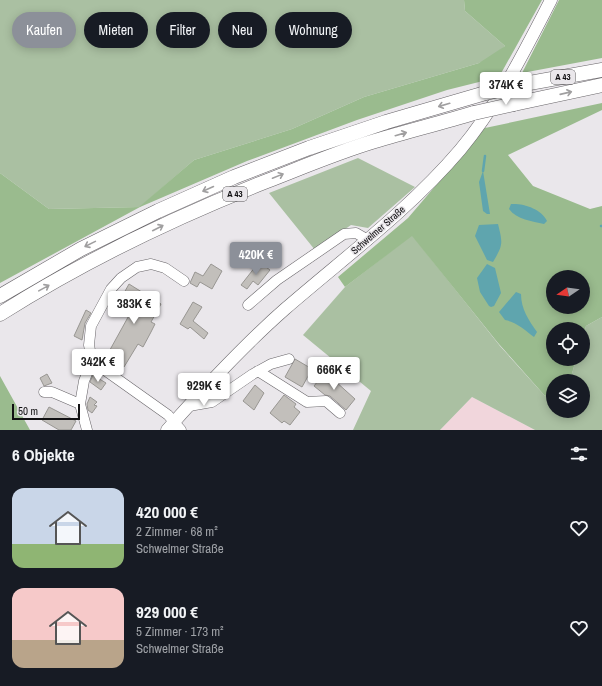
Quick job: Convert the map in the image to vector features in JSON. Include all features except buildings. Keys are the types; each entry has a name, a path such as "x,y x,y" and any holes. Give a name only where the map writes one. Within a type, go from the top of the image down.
{"highway":[{"name":"A 43","path":"0,296 81,249 158,211 234,177 309,148 386,122 482,94 524,84 602,70"},
{"name":"A 43","path":"0,314 87,264 168,223 230,195 314,162 374,141 474,113 602,85"}],"main road":[{"name":"Schwelmer Straße","path":"174,428 189,406 251,340 284,309 368,240 436,176 479,126 513,73 551,0"}],"lane":[{"path":"248,305 277,280 344,234 356,233 368,240"},
{"path":"87,430 80,404 84,381 92,361 89,345 91,326 111,289 121,278 137,268 151,264 165,268 184,281"},
{"path":"189,406 212,402 258,371 272,364 289,359"},
{"path":"92,361 168,415 174,428"},
{"path":"258,371 307,402 326,401 340,413"},
{"path":"44,392 52,392 80,404"}],"shaded area":[{"path":"472,397 535,430 440,430"}],"green space":[{"path":"0,0 464,0 465,11 505,46 488,60 364,97 292,129 194,160 140,207 49,209 0,173"},
{"path":"464,0 542,0 499,77 447,90 357,120 247,161 140,207 0,283 0,173 49,209 139,207 194,160 292,129 364,97 479,63 505,46 465,11"},
{"path":"559,0 602,0 602,58 522,73"},
{"path":"602,103 602,110 508,155 533,186 590,209 602,206 602,317 590,324 590,322 546,322 546,366 574,366 572,374 546,374 545,396 498,343 412,236 345,287 338,277 408,218 485,128"},
{"path":"358,158 415,187 368,228 351,225 315,250 269,193"},
{"path":"412,235 500,346 546,396 546,418 590,418 590,374 572,374 574,366 590,366 590,324 602,317 602,430 535,430 472,397 440,430 353,430 371,391 303,335 345,287"},
{"path":"0,376 30,430 0,430"}],"water":[{"path":"483,171 490,214 483,211 479,182"},
{"path":"511,204 526,206 537,210 545,217 547,221 544,224 520,218 509,209"},
{"path":"498,224 501,244 499,252 493,262 487,260 475,236 479,225"},
{"path":"487,264 495,268 501,293 494,306 491,307 480,292 477,278"},
{"path":"516,292 521,294 524,310 537,332 534,337 517,324 505,320 499,312"}],"waterway":[{"path":"483,171 485,156"}]}
